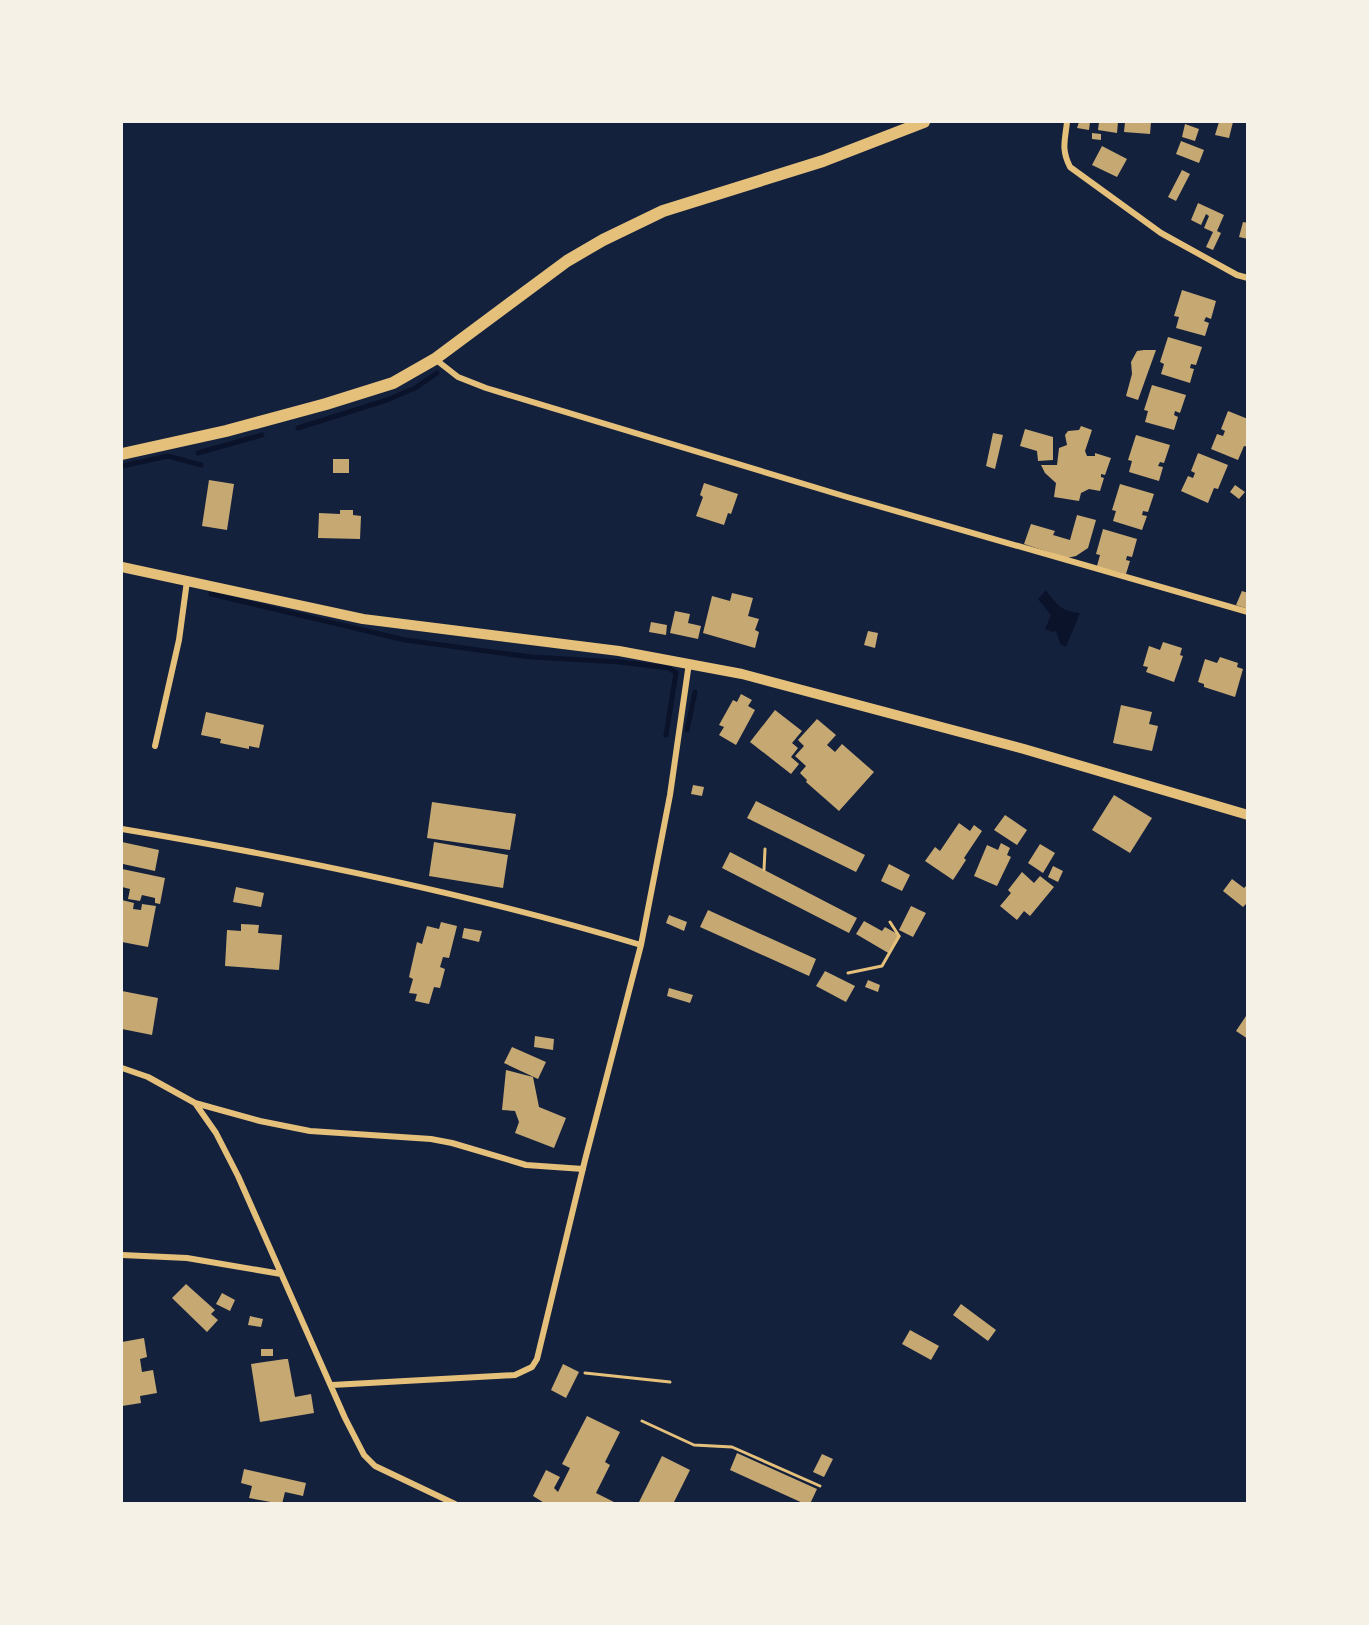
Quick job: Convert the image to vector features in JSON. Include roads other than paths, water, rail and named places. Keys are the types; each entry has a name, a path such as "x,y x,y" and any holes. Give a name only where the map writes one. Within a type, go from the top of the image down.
{"main road":[{"path":"122,454 226,431 393,383 435,359 567,261 603,240 663,211 823,161 924,122"}],"street":[{"path":"1067,122 1063,146 1064,155 1070,167 1161,233 1237,275 1248,278"},
{"path":"435,359 459,378 486,388 858,500 1248,612"},
{"path":"122,567 363,619 619,651 742,674 1024,749 1248,814"},
{"path":"156,746 179,640 187,581"},
{"path":"332,1385 515,1375 532,1367 537,1359 641,945 670,795 689,663"},
{"path":"122,829 423,889 510,909 641,945"},
{"path":"122,1068 148,1077 195,1103 260,1121 310,1131 431,1139 526,1165 583,1169"},
{"path":"195,1103 216,1133 238,1176 349,1426 369,1461 375,1466 454,1503"},
{"path":"122,1256 187,1258 281,1274"}],"water":[{"path":"1046,590 1060,606 1068,611 1080,613 1066,647 1060,644 1056,631 1045,629 1051,615 1038,599"}],"waterway":[{"path":"298,428 387,400 415,388 437,373"},
{"path":"198,453 262,435"},
{"path":"122,466 168,456 201,465"},
{"path":"211,594 405,640 531,657 620,662 669,668 676,673 666,735"},
{"path":"687,730 695,692"}]}
